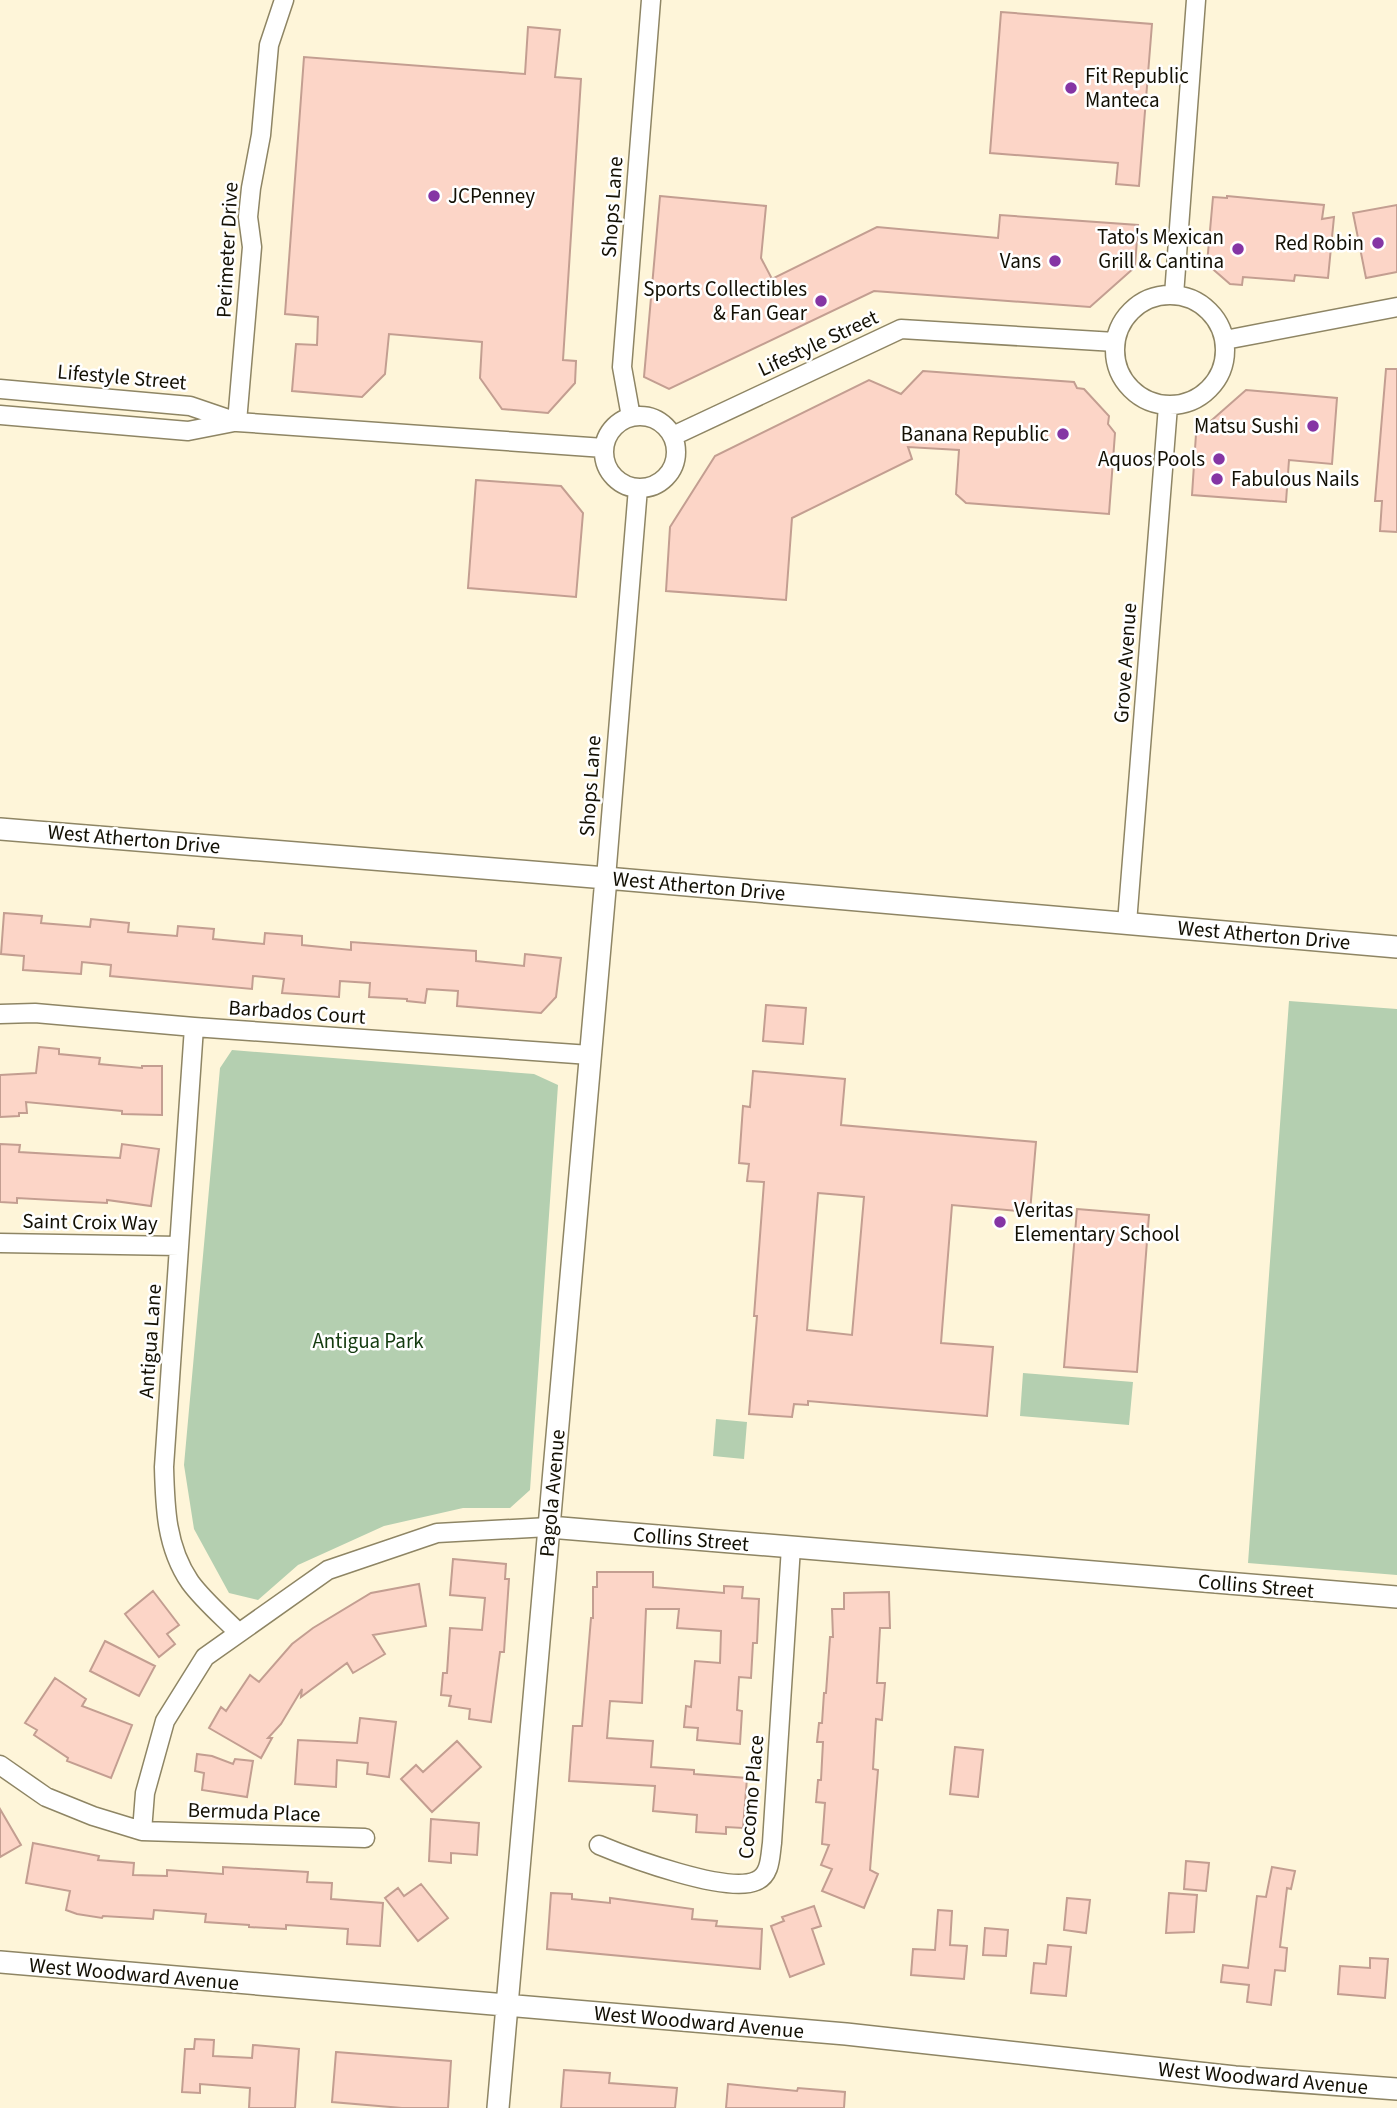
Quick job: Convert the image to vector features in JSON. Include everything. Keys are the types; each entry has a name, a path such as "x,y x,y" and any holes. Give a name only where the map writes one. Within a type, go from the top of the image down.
{"street":[{"name":"Perimeter Drive","path":"237,422 252,247 248,217 251,188 261,135 269,45 284,0"},
{"name":"Shops Lane","path":"631,417 622,367 651,0"},
{"path":"1174,295 1196,0"},
{"path":"1174,295 1203,306 1218,322 1225,340 1223,367 1214,384 1204,394 1187,403 1168,406 1139,396 1125,382 1116,361 1115,342 1124,320 1138,306 1155,297 1174,295"},
{"path":"1225,340 1397,307"},
{"name":"Lifestyle Street","path":"673,436 901,328 1115,342"},
{"name":"Lifestyle Street","path":"0,389 190,406 237,422"},
{"name":"Grove Avenue","path":"1127,923 1168,406"},
{"name":"Lifestyle Street","path":"0,415 188,431 237,422 604,448"},
{"path":"650,416 662,422 673,436 677,452 670,474 652,487 638,488 618,481 610,473 605,462 604,448 610,430 618,422 631,417 650,416"},
{"name":"Shops Lane","path":"606,878 638,488"},
{"name":"West Atherton Drive","path":"0,828 1397,947"},
{"name":"Pagola Avenue","path":"498,2108 606,878"},
{"name":"Barbados Court","path":"0,1014 35,1013 590,1055"},
{"name":"Antigua Lane","path":"194,1027 164,1466 170,1541 190,1582 239,1633"},
{"name":"Saint Croix Way","path":"0,1243 179,1246"},
{"name":"Collins Street","path":"142,1831 145,1793 165,1721 205,1657 328,1570 437,1533 549,1527 1397,1597"},
{"name":"Cocomo Place","path":"599,1845 646,1864 735,1885 758,1881 768,1870 791,1547"},
{"name":"Bermuda Place","path":"0,1765 46,1797 93,1816 142,1831 366,1838"},
{"name":"West Woodward Avenue","path":"0,1962 858,2035 1234,2077 1397,2089"}],"green space":[{"path":"1289,1001 1397,1009 1397,1575 1248,1563"},
{"name":"Antigua Park","path":"232,1050 534,1074 558,1085 530,1490 510,1508 463,1508 384,1526 298,1565 258,1600 229,1593 194,1529 184,1465 220,1068"},
{"path":"1023,1373 1133,1382 1129,1425 1020,1416"},
{"path":"716,1419 747,1422 744,1459 713,1456"}],"building":[{"name":"Fit Republic Manteca","path":"1001,12 1152,24 1139,186 1116,184 1118,163 990,153"},
{"name":"JCPenney","path":"528,27 560,30 555,77 581,79 563,360 576,361 575,383 548,413 502,409 480,378 482,342 389,334 385,374 362,397 292,391 296,344 317,345 318,317 285,314 304,57 525,74"},
{"path":"660,196 766,206 761,258 772,279 877,227 998,238 1000,215 1138,225 1135,267 1090,307 874,291 669,389 644,377"},
{"path":"1213,197 1324,205 1322,219 1334,217 1328,278 1295,275 1294,281 1243,277 1242,285 1230,284 1207,264"},
{"name":"Red Robin","path":"1397,205 1397,272 1366,278 1353,213"},
{"path":"1386,369 1397,369 1397,532 1380,531 1382,501 1375,501"},
{"path":"923,371 1074,382 1077,388 1084,389 1109,416 1108,424 1115,433 1109,514 966,503 956,494 959,450 908,447 912,459 792,518 786,600 666,591 670,527 715,456 869,380 901,394"},
{"path":"1246,390 1337,398 1332,464 1289,460 1286,502 1192,495 1196,434"},
{"path":"476,480 561,486 583,513 576,597 468,588"},
{"path":"4,913 42,916 41,923 90,927 91,919 129,923 128,932 177,936 178,926 214,929 213,939 264,944 265,933 302,936 302,945 351,950 351,942 476,951 476,961 524,966 525,954 561,958 556,997 541,1013 457,1006 458,991 427,989 425,1003 369,997 370,983 340,981 339,997 282,993 284,979 253,976 252,989 110,976 111,965 82,962 81,974 23,970 24,956 1,954"},
{"path":"766,1005 806,1008 803,1044 763,1041"},
{"path":"39,1047 59,1049 59,1054 100,1058 99,1064 142,1068 162,1066 162,1115 122,1114 122,1111 26,1102 27,1113 0,1117 0,1075 36,1073"},
{"path":"753,1071 845,1079 841,1125 1036,1142 1030,1212 952,1205 941,1343 993,1347 987,1416 808,1401 808,1405 794,1404 792,1417 749,1414 764,1182 747,1181 749,1164 739,1163 743,1106 750,1107","holes":["818,1193 864,1197 852,1335 807,1330"]},
{"path":"0,1144 20,1145 19,1152 120,1158 122,1144 159,1149 151,1206 107,1200 107,1203 17,1198 17,1203 0,1202"},
{"path":"1077,1209 1149,1215 1137,1372 1064,1367"},
{"path":"453,1559 506,1564 505,1579 509,1579 504,1652 500,1652 491,1722 469,1719 470,1709 449,1706 451,1696 441,1695 443,1673 447,1673 450,1628 482,1630 485,1598 450,1595"},
{"path":"597,1572 653,1572 653,1587 724,1593 724,1586 743,1587 742,1598 759,1599 757,1643 753,1643 751,1678 739,1677 737,1710 742,1711 740,1744 697,1740 698,1728 684,1727 686,1706 691,1707 695,1661 720,1663 721,1631 677,1628 679,1609 646,1609 642,1703 610,1701 607,1738 653,1741 651,1767 747,1778 743,1828 726,1827 726,1834 696,1832 697,1815 653,1811 655,1786 569,1781 573,1726 582,1726 593,1618 593,1587 597,1587"},
{"path":"419,1584 426,1626 373,1635 385,1654 353,1673 347,1663 301,1697 302,1689 281,1724 268,1738 272,1738 261,1758 209,1728 221,1707 226,1711 250,1675 259,1682 292,1644 313,1628 371,1593"},
{"path":"153,1591 179,1625 167,1634 175,1644 159,1657 125,1614"},
{"path":"889,1592 890,1628 880,1628 877,1683 885,1683 882,1720 876,1719 873,1769 878,1770 870,1870 878,1874 864,1908 822,1891 832,1869 821,1865 829,1845 822,1844 825,1803 816,1802 818,1780 821,1780 823,1742 817,1742 826,1693 830,1637 833,1637 832,1609 844,1609 844,1593"},
{"path":"105,1641 155,1666 139,1696 90,1671"},
{"path":"55,1678 86,1699 82,1706 132,1725 111,1778 67,1761 68,1758 34,1735 37,1730 25,1723"},
{"path":"360,1718 396,1722 389,1777 367,1774 368,1763 337,1760 336,1787 295,1784 298,1740 357,1743"},
{"path":"457,1741 481,1767 432,1812 401,1779 416,1765 423,1772"},
{"path":"955,1747 983,1750 978,1797 950,1794"},
{"path":"197,1754 233,1764 235,1759 253,1761 247,1797 202,1790 204,1773 195,1771"},
{"path":"0,1809 21,1845 0,1857"},
{"path":"431,1819 479,1823 477,1855 451,1853 451,1863 429,1861"},
{"path":"33,1843 99,1856 98,1860 134,1863 133,1875 167,1876 167,1870 223,1874 223,1867 308,1872 307,1882 332,1883 331,1899 383,1903 380,1946 347,1944 348,1929 286,1925 286,1929 249,1927 205,1922 206,1914 154,1910 153,1919 102,1918 77,1914 66,1910 70,1891 26,1883"},
{"path":"1186,1861 1209,1863 1206,1891 1184,1889"},
{"path":"1272,1867 1295,1871 1291,1889 1287,1888 1280,1947 1287,1948 1285,1971 1275,1970 1271,2005 1247,2002 1249,1985 1221,1982 1223,1965 1248,1968 1257,1896 1266,1897"},
{"path":"421,1884 448,1918 418,1941 385,1898 398,1888 404,1896"},
{"path":"551,1893 572,1894 572,1899 610,1903 610,1898 693,1909 692,1919 717,1921 716,1926 762,1929 760,1969 547,1949"},
{"path":"1169,1893 1197,1895 1194,1932 1166,1933"},
{"path":"1067,1898 1090,1900 1086,1933 1064,1930"},
{"path":"814,1906 821,1926 812,1929 824,1964 790,1977 771,1926 784,1921 782,1917"},
{"path":"938,1910 952,1911 950,1945 967,1946 964,1979 911,1975 913,1949 935,1950"},
{"path":"985,1928 1008,1930 1006,1956 983,1955"},
{"path":"1048,1945 1071,1947 1066,1996 1031,1993 1034,1963 1046,1964"},
{"path":"1370,1958 1388,1959 1385,1998 1338,1994 1340,1966 1370,1968"},
{"path":"195,2039 214,2040 213,2056 252,2058 253,2045 299,2049 295,2108 249,2108 250,2088 200,2084 200,2093 182,2092 185,2049 194,2049"},
{"path":"336,2052 451,2061 448,2108 402,2108 332,2102"},
{"path":"564,2070 610,2073 609,2083 677,2088 675,2108 561,2108"},
{"path":"728,2084 797,2091 798,2088 845,2092 844,2108 726,2108"}],"place":[{"name":"Fit Republic Manteca","path":"1071,88"},
{"name":"JCPenney","path":"434,196"},
{"name":"Red Robin","path":"1378,243"},
{"name":"Tato's Mexican Grill & Cantina","path":"1238,249"},
{"name":"Vans","path":"1055,261"},
{"name":"Sports Collectibles & Fan Gear","path":"821,301"},
{"name":"Matsu Sushi","path":"1313,426"},
{"name":"Banana Republic","path":"1063,434"},
{"name":"Aquos Pools","path":"1219,459"},
{"name":"Fabulous Nails","path":"1217,479"},
{"name":"Veritas Elementary School","path":"1000,1222"}]}
